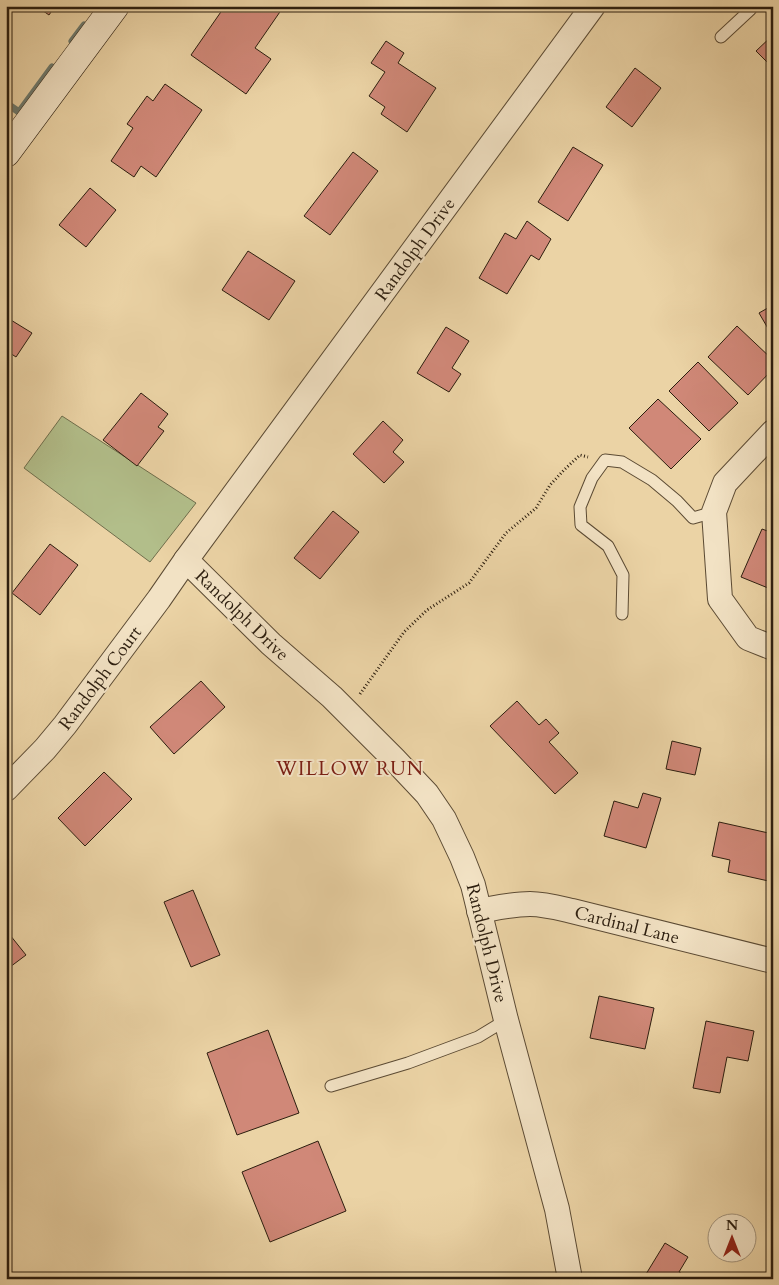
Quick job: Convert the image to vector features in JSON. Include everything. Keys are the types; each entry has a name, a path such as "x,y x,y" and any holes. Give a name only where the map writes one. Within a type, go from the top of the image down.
{"street":[{"path":"6,153 115,6"},
{"name":"Randolph Drive","path":"570,1279 557,1209 506,1020 473,885 444,820 427,794 394,759 332,697 271,644 186,560 593,6"},
{"path":"773,432 725,483 714,512 720,599 748,638 773,648"},
{"name":"Randolph Court","path":"6,789 65,726 186,560"},
{"name":"Cardinal Lane","path":"479,911 511,905 531,904 545,906 773,961"}],"lane":[{"path":"721,37 753,6"},
{"path":"622,614 623,575 608,546 581,525 580,507 592,478 605,460 622,462 652,480 677,501 693,518 714,512"},
{"path":"331,1086 408,1063 478,1037 506,1020"}],"path":[{"path":"348,713 404,632 427,610 469,583 506,533 536,508 550,485 580,455"}],"green space":[{"path":"62,416 196,503 150,562 24,468"}],"building":[{"path":"36,6 55,6 49,15"},
{"path":"225,6 284,6 255,48 271,59 246,94 191,55"},
{"path":"773,35 773,68 756,51"},
{"path":"386,41 404,53 398,63 436,88 407,132 381,114 385,107 369,96 385,72 371,63"},
{"path":"635,68 661,88 632,127 606,107"},
{"path":"165,84 202,110 156,177 141,166 134,177 111,161 133,128 127,124 147,96 153,101"},
{"path":"573,147 603,165 568,221 538,202"},
{"path":"353,152 378,171 330,235 304,216"},
{"path":"90,188 116,210 86,247 59,225"},
{"path":"527,221 551,239 539,260 531,255 507,294 479,278 505,233 516,239"},
{"path":"248,251 295,281 269,320 222,290"},
{"path":"773,305 773,337 759,313"},
{"path":"6,317 32,333 16,357 6,352"},
{"path":"737,326 773,360 773,369 748,395 708,357"},
{"path":"446,327 469,341 452,368 461,374 449,392 417,373"},
{"path":"698,362 738,403 709,431 669,391"},
{"path":"141,393 168,414 158,427 164,431 137,466 103,440"},
{"path":"658,399 701,439 671,469 629,428"},
{"path":"383,421 403,440 393,452 404,462 384,483 353,454"},
{"path":"333,511 359,532 320,579 294,558"},
{"path":"762,529 773,533 773,590 741,577"},
{"path":"50,544 78,565 40,615 12,593"},
{"path":"201,681 225,707 174,754 150,727"},
{"path":"517,701 539,725 546,719 559,733 549,742 578,773 555,794 490,726"},
{"path":"672,741 701,748 695,775 666,769"},
{"path":"104,772 132,799 85,846 58,818"},
{"path":"643,793 661,798 646,848 604,836 614,801 638,808"},
{"path":"719,822 773,834 773,882 728,872 730,860 712,856"},
{"path":"193,890 220,955 191,967 164,902"},
{"path":"6,930 26,955 6,970"},
{"path":"599,996 654,1008 645,1049 590,1038"},
{"path":"706,1021 754,1031 748,1061 727,1057 720,1093 693,1088"},
{"path":"268,1030 299,1113 237,1135 207,1053"},
{"path":"318,1141 346,1211 270,1242 242,1172"},
{"path":"665,1243 688,1257 679,1272 690,1279 643,1279"}],"waterway":[{"path":"72,41 84,25"},
{"path":"6,103 19,112 52,67"}],"district":[{"name":"WILLOW RUN","path":"350,768"}]}
